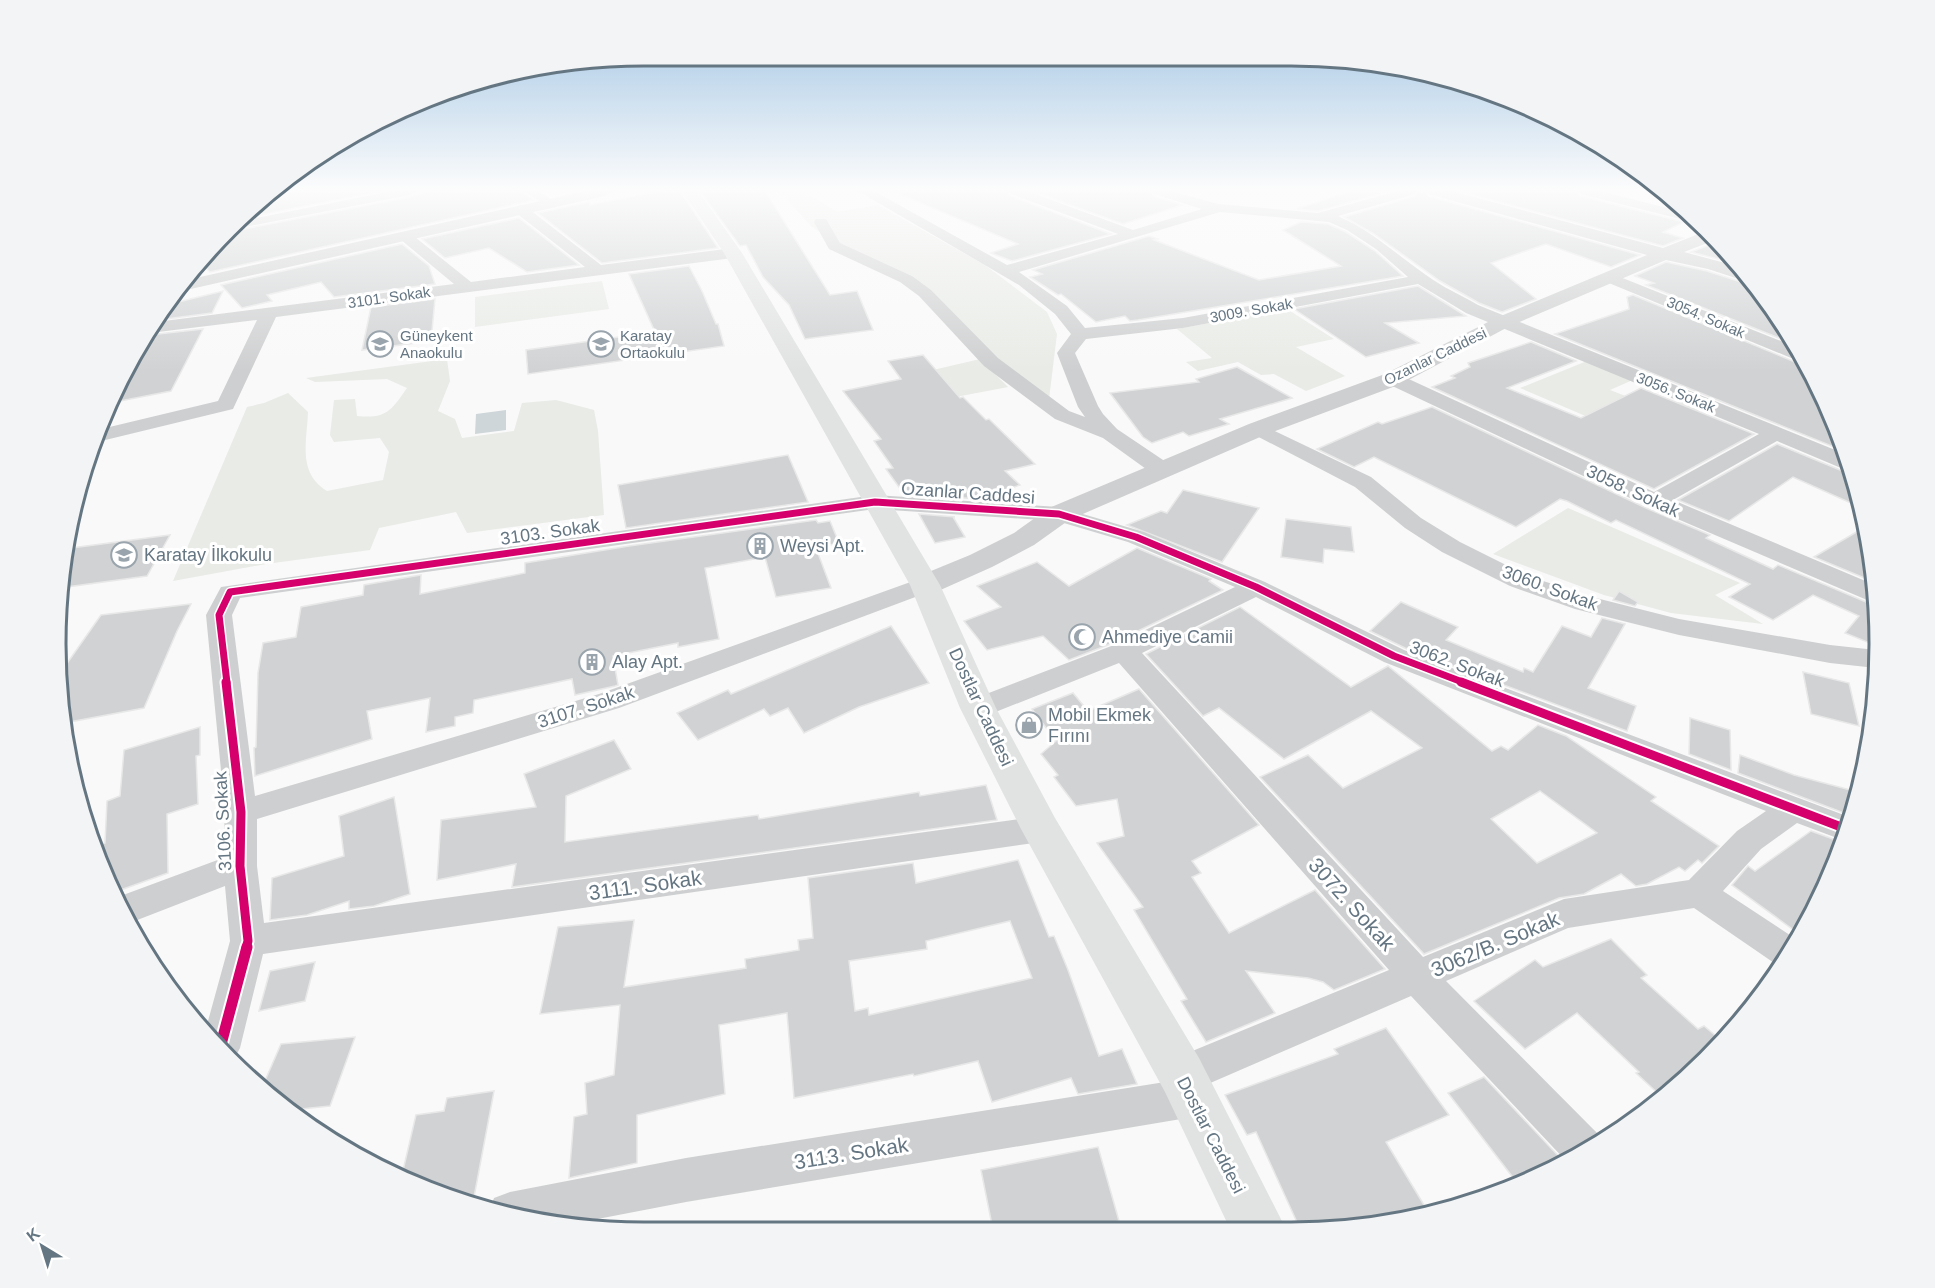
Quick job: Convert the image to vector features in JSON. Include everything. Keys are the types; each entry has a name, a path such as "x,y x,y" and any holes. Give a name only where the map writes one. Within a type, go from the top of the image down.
{"main road":[{"name":"Dostlar Caddesi","path":"733,253 925,585 978,708 1041,830 1188,1086 1256,1222"}],"street":[{"path":"191,285 339,251"},
{"path":"423,251 467,287"},
{"path":"574,251 599,271"},
{"path":"845,251 906,279 925,293 991,362 1062,415 1110,433"},
{"path":"969,251 1025,282 1061,310 1080,334 1066,353 1088,407 1110,433 1161,469"},
{"path":"1004,271 1078,251"},
{"name":"3056. Sokak","path":"1387,251 1421,279 1472,309 1838,459"},
{"path":"1653,251 1732,271"},
{"name":"Ozanlar Caddesi","path":"925,585 981,561 1024,539 1059,514 1258,429 1392,379 1503,322 1671,251"},
{"name":"3101. Sokak","path":"160,327 733,253"},
{"name":"3054. Sokak","path":"1610,278 1789,351"},
{"name":"3009. Sokak","path":"1080,334 1183,323 1421,279"},
{"path":"106,434 226,405 269,314"},
{"name":"3058. Sokak","path":"1392,379 1655,501 1866,591"},
{"name":"3060. Sokak","path":"1258,429 1362,482 1413,523 1451,547 1519,581 1584,603 1679,627 1830,654 1869,658"},
{"path":"1655,501 1777,432"},
{"name":"Ozanlar Caddesi","path":"875,502 1059,514"},
{"name":"3103. Sokak","path":"230,592 875,502"},
{"name":"3062. Sokak","path":"1059,514 1136,537 1256,587 1394,656 1839,826"},
{"name":"3107. Sokak","path":"241,812 609,701 925,585"},
{"path":"978,708 1124,651 1256,587"},
{"name":"3106. Sokak","path":"222,1039 248,941 240,866 241,812 219,615 230,592"},
{"name":"3072. Sokak","path":"1124,651 1418,977 1581,1145"},
{"path":"1782,949 1699,893 1749,840 1794,809"},
{"name":"3111. Sokak","path":"248,941 1041,830"},
{"path":"130,908 240,866"},
{"name":"3062/B. Sokak","path":"1188,1086 1418,977 1564,914 1699,893"},
{"name":"3113. Sokak","path":"529,1210 1188,1086"}],"shaded area":[{"path":"855,251 960,251 985,265 1047,312 1057,334 1049,399 1044,402 912,276"},
{"path":"602,281 609,309 475,327 475,297"},
{"path":"1287,309 1334,339 1296,347 1345,376 1306,391 1274,374 1261,375 1238,362 1198,371 1186,362 1212,358 1177,329"},
{"path":"447,359 450,381 438,411 455,419 462,438 514,431 522,403 556,400 594,410 598,431 604,515 467,533 456,512 379,528 370,550 266,564 173,581 247,407 288,393 308,412 306,456 308,466 311,475 327,491 383,480 389,452 380,438 334,442 330,435 334,400 355,399 357,416 375,416 392,408 407,388 387,379 315,382 306,378"},
{"path":"980,359 1008,387 924,403 899,378"},
{"path":"1587,361 1635,379 1610,390 1664,411 1682,400 1703,408 1644,441 1520,388"},
{"path":"506,410 506,430 475,434 476,414"},
{"path":"1568,508 1740,583 1715,595 1763,624 1671,613 1604,595 1493,554"}],"building":[{"path":"220,251 304,251 210,272 205,267"},
{"path":"371,251 411,251 429,266 435,284 334,297 321,282 267,295 272,301 242,308 221,285"},
{"path":"437,251 475,251 445,258"},
{"path":"494,251 561,251 579,265 527,272"},
{"path":"587,251 694,251 602,263"},
{"path":"749,251 803,251 830,295 857,291 873,330 805,339 789,305 763,277"},
{"path":"997,251 1048,251 1012,261 991,253"},
{"path":"1097,251 1183,251 1259,280 1341,266 1317,251 1375,251 1403,276 1138,320 1130,321 1125,316 1096,322 1061,294 1058,295 1030,277 1042,274 1033,270"},
{"path":"1398,251 1525,251 1491,263 1536,299 1502,312 1479,303 1440,281"},
{"path":"1566,251 1626,251 1640,255 1611,267"},
{"path":"1715,251 1724,261 1691,252"},
{"path":"1666,262 1707,271 1742,282 1782,339 1646,285 1654,283 1635,276"},
{"path":"689,266 718,324 724,346 528,374 526,350 655,332 629,274"},
{"path":"1418,286 1466,316 1385,323 1419,343 1366,357 1294,309"},
{"path":"223,291 212,313 166,319 178,302"},
{"path":"1633,295 1796,362 1834,447 1555,334 1629,309 1627,297"},
{"path":"435,299 431,341 362,350 371,307"},
{"path":"203,329 171,391 120,401 143,355 156,334"},
{"path":"1531,342 1576,361 1507,388 1581,418 1641,388 1754,434 1654,489 1432,387 1455,378 1451,376 1470,367 1468,363"},
{"path":"923,355 960,398 963,397 986,420 989,419 1035,464 1005,471 1020,485 1008,489 1019,499 1009,501 904,494 886,469 893,468 874,441 881,439 843,391 901,379 888,361"},
{"path":"1237,367 1292,398 1220,419 1229,424 1189,436 1183,432 1152,443 1143,437 1110,393 1199,382 1196,379"},
{"path":"1432,407 1646,508 1710,535 1706,538 1773,569 1778,565 1868,602 1869,643 1845,633 1859,616 1813,595 1773,620 1729,597 1750,584 1616,520 1611,523 1567,501 1560,499 1516,527 1374,457 1354,467 1317,449 1378,422 1382,424"},
{"path":"1777,444 1842,470 1851,503 1793,477 1729,521 1678,500"},
{"path":"788,455 808,502 626,528 618,485"},
{"path":"1183,490 1259,508 1222,562 1127,525 1161,511 1167,513"},
{"path":"919,514 955,517 953,517 965,537 935,543"},
{"path":"1286,519 1351,527 1354,552 1324,549 1323,563 1281,557"},
{"path":"816,520 818,523 830,521 839,543 816,548 831,588 776,597 765,557 705,568 719,639 678,647 678,643 613,656 618,685 615,686 575,695 572,679 474,700 473,713 455,717 455,726 426,732 430,698 367,711 372,739 255,776 254,748 256,747 258,673 263,643 296,637 301,607 363,595 364,585 415,576 421,575 420,594 525,573 525,563"},
{"path":"1858,531 1865,578 1814,557"},
{"path":"170,535 147,576 69,587 74,548"},
{"path":"1137,548 1211,579 1209,581 1223,590 1113,643 1069,660 1043,636 987,650 964,621 1001,607 977,586 1037,562 1069,586"},
{"path":"1619,591 1638,602 1635,606 1613,600"},
{"path":"1401,602 1458,627 1446,640 1523,672 1524,668 1533,672 1562,626 1591,637 1602,618 1625,624 1588,688 1636,706 1627,731 1405,648 1370,631"},
{"path":"191,604 144,708 71,722 67,664 101,615"},
{"path":"1240,607 1351,687 1388,666 1492,751 1501,746 1508,750 1538,725 1566,736 1656,797 1651,801 1719,846 1702,863 1698,860 1685,871 1679,867 1647,884 1636,886 1621,874 1584,894 1559,898 1424,954 1260,777 1308,755 1343,788 1422,748 1371,711 1284,759 1219,708 1203,716 1146,654","holes":["1540,791 1597,833 1537,863 1491,819"]},
{"path":"891,626 929,683 859,707 804,733 788,708 770,716 764,709 698,740 677,713 728,690 731,694"},
{"path":"1803,672 1849,683 1859,726 1811,714"},
{"path":"1139,689 1259,825 1192,861 1201,873 1192,877 1229,933 1315,890 1385,969 1334,990 1323,982 1308,978 1246,971 1275,1013 1206,1042 1181,1001 1187,999 1134,910 1143,907 1097,843 1124,836 1117,799 1076,806 1054,777 1058,775 1041,754 1056,741 1032,709 1073,693 1088,711"},
{"path":"1690,718 1730,730 1731,770 1689,754"},
{"path":"200,727 200,755 196,756 198,804 167,814 168,873 121,890 102,844 105,843 107,801 120,796 124,750"},
{"path":"614,740 631,769 566,796 565,842 758,815 759,819 919,792 920,796 986,785 997,820 512,887 516,864 437,880 441,820 536,807 524,774"},
{"path":"1740,755 1794,775 1850,790 1843,813 1738,773"},
{"path":"394,797 410,894 374,906 349,909 349,901 307,915 270,920 272,878 344,856 339,816"},
{"path":"1811,831 1834,840 1825,865 1794,930 1732,885 1748,866 1755,871"},
{"path":"1018,860 1049,937 1054,936 1099,1056 1122,1049 1137,1084 1078,1094 1071,1078 992,1102 978,1061 914,1076 913,1074 794,1098 787,1013 719,1025 725,1094 637,1115 637,1163 569,1178 574,1117 587,1114 585,1083 614,1075 620,1005 540,1014 558,927 634,920 624,987 746,968 745,959 799,950 798,940 813,938 808,878 913,863 916,883","holes":["1010,921 1032,978 869,1015 868,1008 855,1011 849,961 927,949 926,941"]},
{"path":"1611,939 1647,975 1641,978 1698,1029 1704,1026 1716,1036 1656,1092 1636,1073 1639,1072 1577,1013 1525,1049 1474,1001 1535,960 1543,967"},
{"path":"315,962 305,1001 259,1011 270,971"},
{"path":"1386,1028 1449,1115 1386,1142 1425,1206 1366,1217 1297,1222 1256,1132 1247,1135 1225,1095 1338,1054 1334,1049"},
{"path":"355,1037 330,1106 300,1109 265,1081 281,1044"},
{"path":"1484,1077 1558,1156 1513,1178 1448,1093"},
{"path":"494,1091 474,1196 403,1169 416,1115 444,1111 447,1098"},
{"path":"1098,1147 1119,1221 991,1222 981,1170"}],"cycle path":[{"path":"222,1039 248,941 240,866 241,812 219,615 230,592 875,502 1059,514 1136,537 1256,587 1394,656 1839,826"}],"place":[{"name":"Güneykent Anaokulu","path":"380,344"},
{"name":"Karatay Ortaokulu","path":"601,344"},
{"name":"Weysi Apt.","path":"760,546"},
{"name":"Karatay İlkokulu","path":"124,555"},
{"name":"Ahmediye Camii","path":"1082,637"},
{"name":"Alay Apt.","path":"592,662"},
{"name":"Mobil Ekmek Fırını","path":"1029,725"}]}
